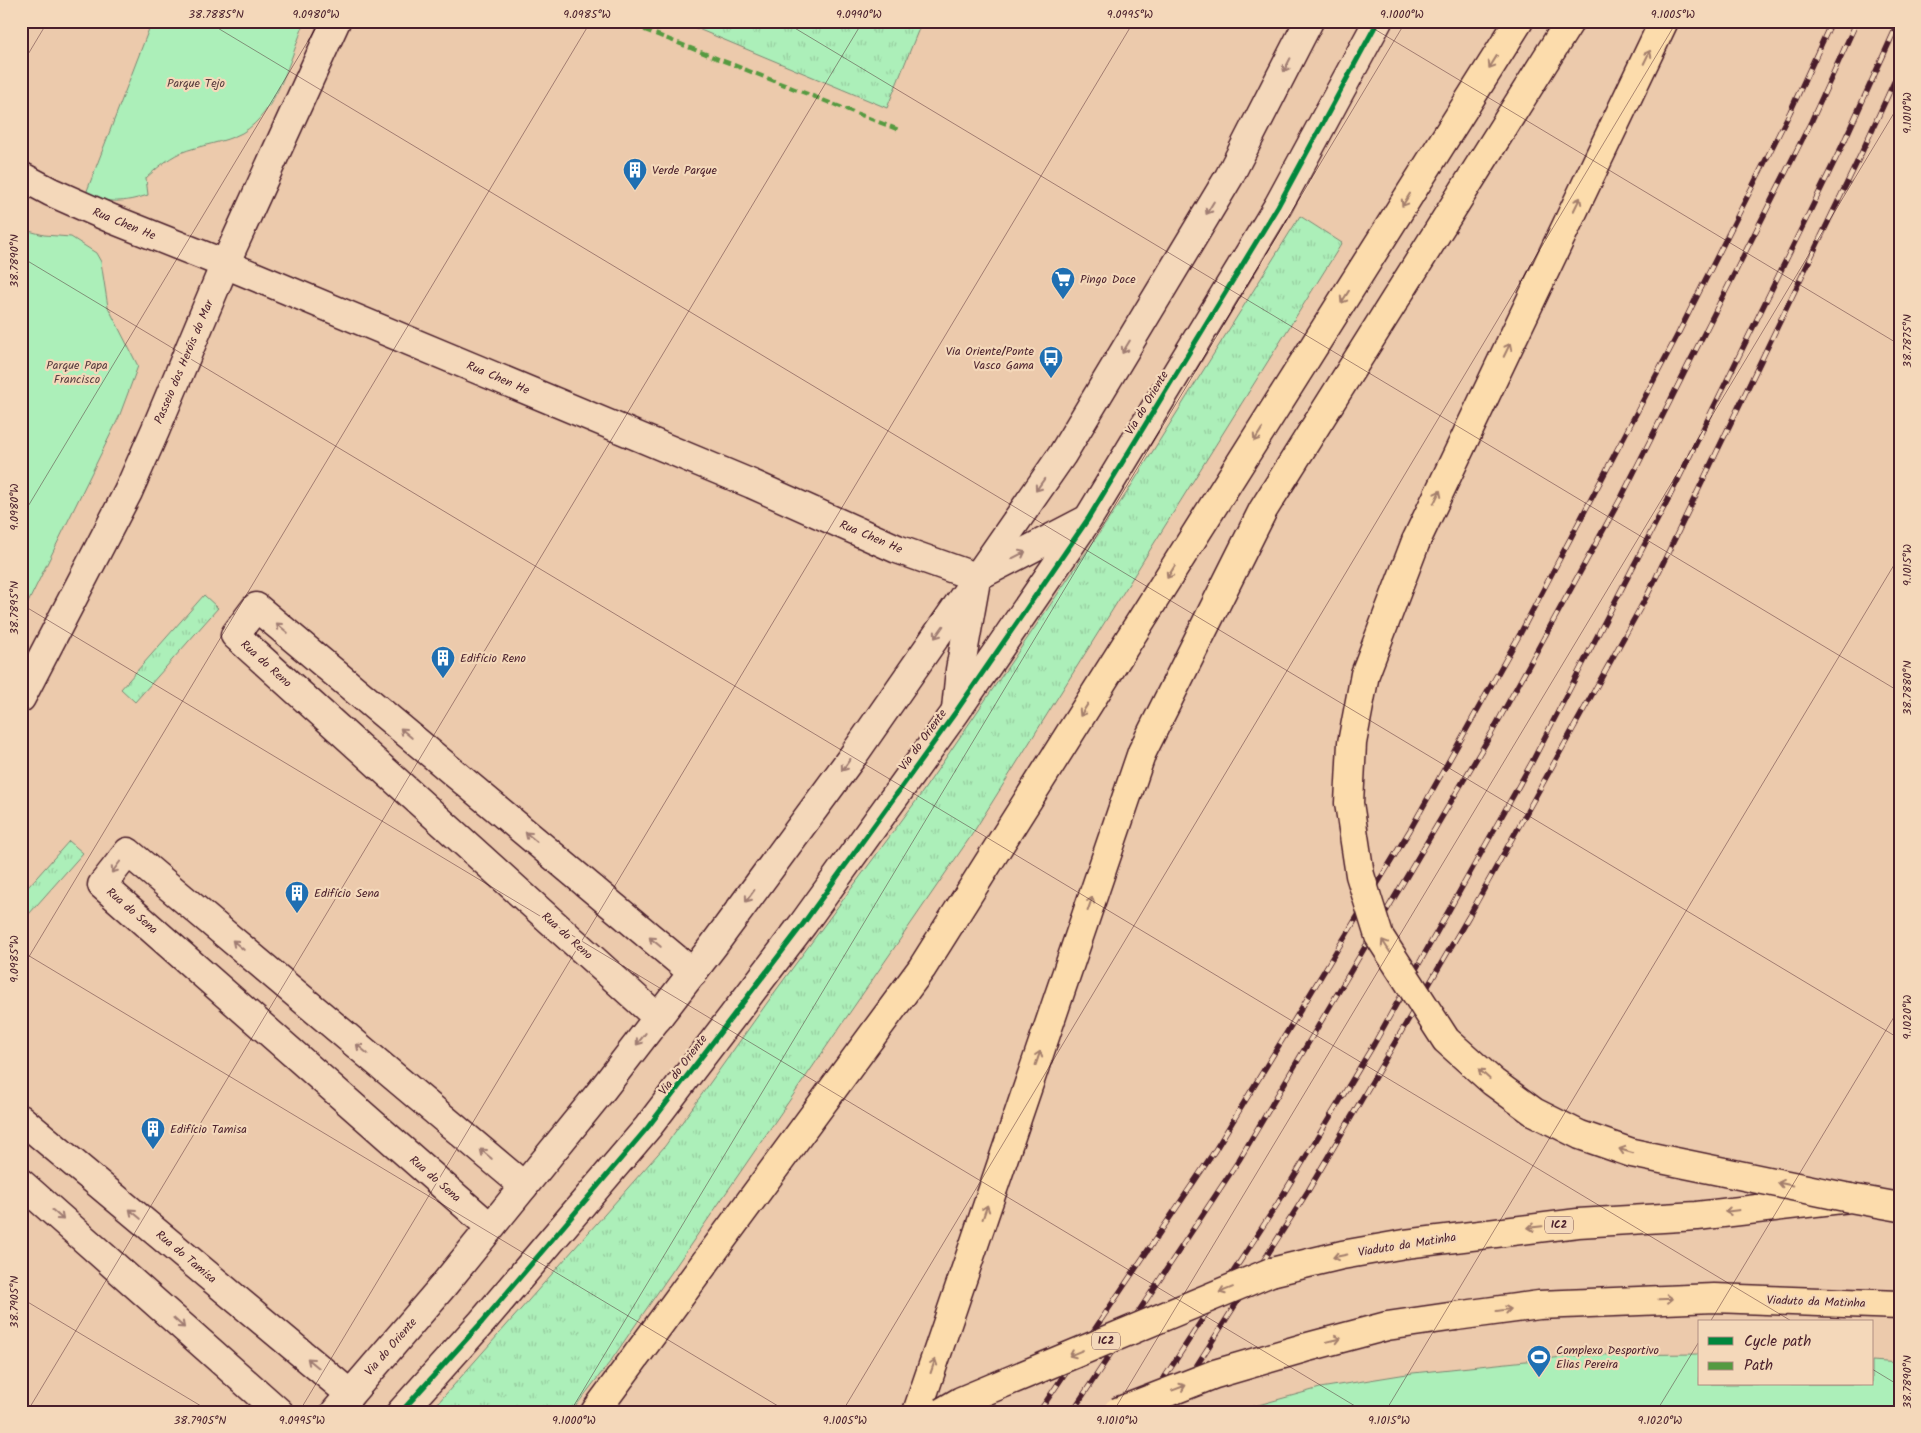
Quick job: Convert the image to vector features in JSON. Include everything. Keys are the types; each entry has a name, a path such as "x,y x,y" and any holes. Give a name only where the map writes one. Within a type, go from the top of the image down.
{"highway":[{"path":"595,1412 922,968 1519,21"},
{"path":"917,1412 1142,752 1263,510 1570,21"},
{"path":"1664,21 1416,541 1365,674 1352,743 1350,803 1360,875 1379,936 1446,1040 1493,1082 1534,1112 1580,1135 1632,1153 1850,1198"},
{"name":"Viaduto da Matinha","path":"942,1412 970,1398 1271,1272 1342,1255 1495,1232 1578,1223 1697,1216 1850,1198 1900,1207"},
{"name":"Viaduto da Matinha","path":"1117,1412 1215,1374 1387,1326 1502,1310 1539,1305 1714,1298 1900,1306"}],"street":[{"name":"Passeio dos Heróis do Mar","path":"21,698 128,492 156,431 225,264 336,21"},
{"name":"Via do Oriente","path":"343,1403 443,1286 602,1090 693,973 855,753 1062,455 1229,177 1309,21"},
{"path":"1318,132 1358,21"},
{"name":"Via do Oriente","path":"401,1412 482,1322 648,1127 803,924 955,713 1088,519 1278,206 1378,21"},
{"name":"Rua Chen He","path":"21,176 51,192 112,219 225,264 743,480 897,549 976,577"},
{"path":"955,713 960,670 976,577 1088,519"},
{"name":"Rua do Reno","path":"658,1018 235,635 256,607 693,973"},
{"name":"Rua do Sena","path":"490,1227 102,885 128,852 524,1186"},
{"name":"Rua do Tamisa","path":"21,1119 343,1403"},
{"path":"21,1183 279,1412"}],"green space":[{"name":"Parque Tejo","path":"152,21 305,21 274,98 254,124 235,136 188,150 171,158 146,178 148,195 131,200 116,201 85,196"},
{"path":"679,21 922,21 887,108"},
{"path":"1300,216 1342,243 971,836 610,1362 571,1412 430,1412 665,1146 777,989 919,797 1126,494"},
{"name":"Parque Papa Francisco","path":"21,229 44,235 71,237 96,253 101,262 108,307 138,366 119,417 21,617"},
{"path":"204,595 218,608 135,702 121,689"},
{"path":"69,841 83,853 21,923 21,895"},
{"name":"Complexo Desportivo Elias Pereira","path":"1698,1354 1698,1386 1874,1386 1874,1361 1900,1363 1900,1412 1233,1412 1320,1388 1413,1373 1582,1355"}],"railway":[{"path":"1039,1412 1214,1152 1410,830 1520,634 1677,336 1790,112 1832,21"},
{"path":"1072,1412 1239,1160 1491,734 1622,496 1811,122 1857,21"},
{"path":"1142,1412 1278,1203 1374,1044 1532,762 1678,480 1842,146 1899,21"},
{"path":"1167,1412 1308,1191 1469,916 1648,594 1861,154 1900,69"}],"marked path":[{"path":"622,21 899,130"}],"cycle path":[{"path":"401,1412 482,1322 648,1127 803,924 955,713 1088,519 1278,206 1378,21"}],"place":[{"name":"Verde Parque","path":"635,191"},
{"name":"Pingo Doce","path":"1063,300"},
{"name":"Via Oriente/Ponte Vasco Gama","path":"1051,379"},
{"name":"Edifício Reno","path":"443,679"},
{"name":"Edifício Sena","path":"297,914"},
{"name":"Edifício Tamisa","path":"153,1150"},
{"name":"Complexo Desportivo Elias Pereira","path":"1539,1378"}]}
